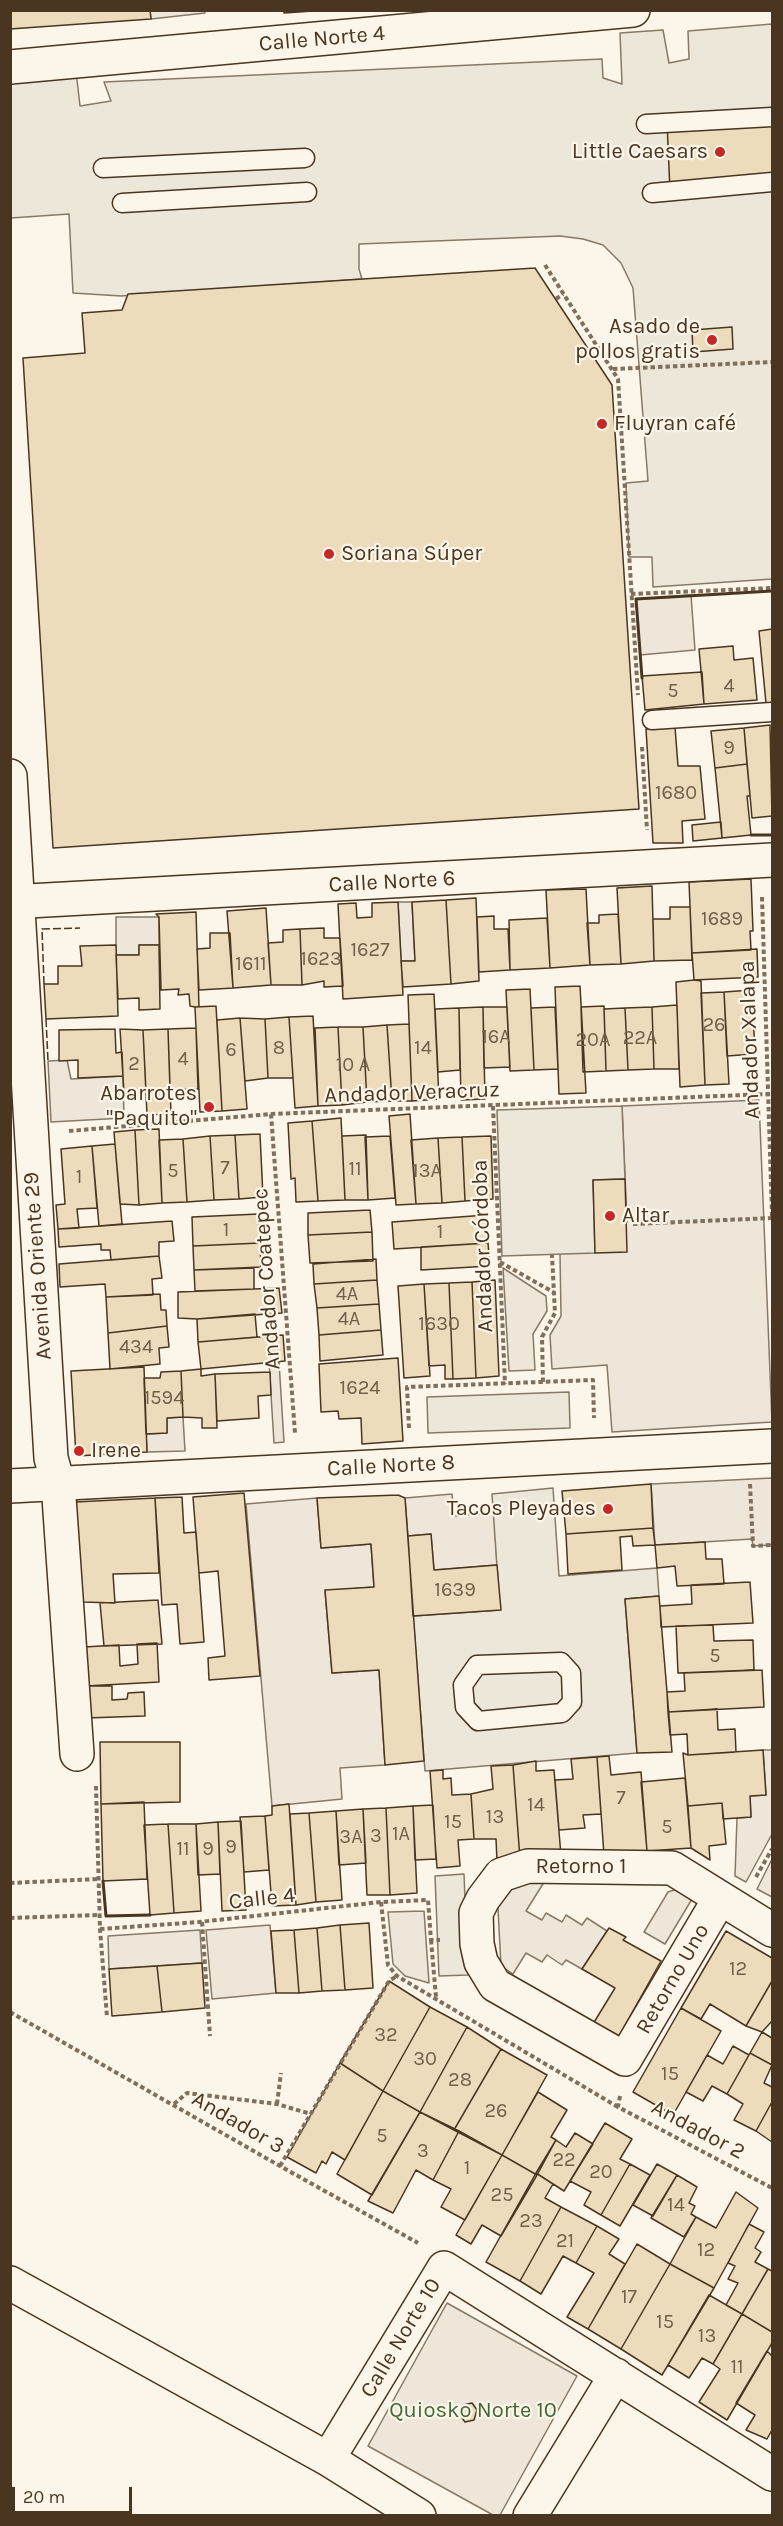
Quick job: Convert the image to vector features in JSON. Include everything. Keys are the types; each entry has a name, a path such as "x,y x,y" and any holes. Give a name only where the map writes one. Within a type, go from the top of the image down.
{"street":[{"name":"Calle Norte 4","path":"10,67 633,10"},
{"name":"Avenida Oriente 29","path":"10,776 14,902 51,1458 58,1483 77,1754"},
{"name":"Calle Norte 6","path":"14,902 656,868 766,860"},
{"name":"Calle Norte 8","path":"10,1486 772,1446"},
{"name":"Retorno 1","path":"626,2059 495,1985 481,1962 477,1944 476,1913 483,1899 501,1875 528,1866 672,1868 772,1930"},
{"name":"Retorno Uno","path":"626,2059 720,1898"},
{"name":"Calle Norte 10","path":"328,2459 444,2268 772,2474"},
{"path":"10,2283 328,2459 419,2516"},
{"path":"530,2516 616,2375"}],"lane":[{"path":"646,124 772,117"},
{"path":"103,168 305,158"},
{"path":"652,193 772,182"},
{"path":"122,203 307,192"},
{"path":"652,720 772,712"},
{"path":"561,1662 571,1673 572,1702 562,1713 478,1721 465,1707 463,1684 477,1665 561,1662"}],"path":[{"path":"544,265 618,379 639,697"},
{"path":"556,299 563,294"},
{"path":"602,369 772,362"},
{"path":"631,594 772,588"},
{"path":"642,742 646,818"},
{"name":"Andador Xalapa","path":"766,860 772,1217"},
{"name":"Andador Veracruz","path":"68,1131 271,1114 770,1094"},
{"name":"Andador Córdoba","path":"494,1106 505,1384"},
{"name":"Andador Coatepec","path":"271,1114 296,1442"},
{"path":"633,1224 772,1217"},
{"path":"543,1382 542,1337 555,1312 552,1254"},
{"path":"500,1261 554,1292"},
{"path":"411,1465 407,1387 593,1380 594,1457"},
{"path":"750,1479 753,1546 772,1545"},
{"path":"77,1754 95,1755 100,1929 107,2017"},
{"path":"752,1883 772,1849"},
{"path":"10,1883 98,1879"},
{"name":"Calle 4","path":"100,1929 202,1922 381,1902 428,1900"},
{"path":"381,1902 388,1965 397,1976 436,1997 618,2107"},
{"path":"10,1918 100,1915"},
{"path":"202,1922 210,2036"},
{"path":"431,1940 436,1997"},
{"path":"280,2166 388,1981 397,1976"},
{"name":"Andador 3","path":"10,2012 430,2249 444,2268"},
{"path":"277,2104 281,2073"},
{"path":"174,2104 187,2093 277,2104 311,2114"},
{"name":"Andador 2","path":"621,2095 618,2107 772,2188"}],"green space":[{"path":"205,10 205,13 151,19 150,11"},
{"path":"691,595 695,650 640,655 636,599"},
{"path":"398,902 412,902 415,961 401,961"},
{"path":"116,917 159,917 159,945 139,945 139,955 116,955"},
{"path":"67,1060 71,1079 123,1076 124,1118 51,1122 48,1061"},
{"path":"759,1100 772,1422 612,1432 607,1365 552,1369 550,1335 561,1316 560,1254 627,1222 622,1106"},
{"path":"503,1268 546,1296 547,1311 533,1334 535,1370 509,1371"},
{"path":"269,1362 279,1362 284,1442 274,1443"},
{"path":"183,1417 185,1451 147,1452 146,1434 167,1433 167,1418"},
{"path":"772,1478 772,1545 753,1546 752,1539 655,1545 651,1484"},
{"path":"452,1494 454,1516 494,1513 497,1565 434,1570 431,1534 408,1536 405,1498"},
{"path":"317,1498 321,1548 371,1544 374,1587 325,1591 332,1673 379,1670 385,1765 340,1768 342,1799 272,1806 246,1504"},
{"path":"763,1750 772,1750 772,1834 746,1882 735,1876 737,1818 751,1817 750,1796 766,1795"},
{"path":"772,1859 772,1897 757,1889"},
{"path":"546,1879 526,1911 542,1920 546,1913 562,1922 566,1915 582,1925 587,1918 607,1931 582,1969 566,1960 562,1965 547,1955 542,1962 526,1953 513,1974 501,1966 497,1890"},
{"path":"677,1889 692,1899 665,1944 644,1932 668,1892"},
{"path":"424,1911 429,1983 405,1976 393,1964 388,1912"},
{"path":"270,1925 276,1993 212,1999 206,1930"},
{"path":"200,1930 202,1963 109,1969 108,1936"},
{"name":"Quiosko Norte 10","path":"447,2303 577,2376 500,2515 493,2515 368,2446"}],"shaded area":[{"path":"772,24 772,579 653,587 652,557 629,557 626,483 648,481 633,288 621,263 603,245 560,236 359,244 359,269 362,279 121,296 73,293 69,214 11,218 11,81 76,71 80,106 111,101 104,82 602,59 603,78 622,84 620,33 663,30 669,63 689,59 688,31"},
{"path":"622,1106 625,1179 593,1180 595,1253 502,1256 497,1110"},
{"path":"569,1392 570,1428 428,1433 427,1397"},
{"path":"553,1488 559,1576 657,1568 659,1596 625,1599 637,1753 425,1771 413,1616 500,1610 492,1494"},
{"path":"464,1874 468,1975 439,1976 435,1876"}],"building":[{"path":"10,10 150,10 151,19 10,29"},
{"path":"284,10 328,10 284,13"},
{"name":"Little Caesars","path":"772,117 772,182 670,191 667,122"},
{"name":"Soriana Súper","path":"535,268 612,385 639,809 53,848 23,358 85,353 82,313 122,310 128,294"},
{"name":"Asado de pollos gratis","path":"732,327 733,349 693,352 692,330"},
{"path":"772,629 772,703 766,703 759,631"},
{"path":"733,646 734,660 753,658 757,700 704,704 699,649"},
{"path":"702,672 704,704 645,710 642,676"},
{"path":"770,725 772,816 752,818 744,728"},
{"path":"675,727 678,766 700,766 705,819 682,821 683,843 653,843 646,729"},
{"path":"744,728 747,764 715,768 711,731"},
{"path":"747,764 751,835 722,838 715,768"},
{"path":"721,822 722,838 693,841 692,825"},
{"path":"751,879 753,931 750,931 751,950 692,953 689,882"},
{"path":"652,886 654,961 621,964 617,888"},
{"path":"586,889 590,965 550,968 546,890"},
{"path":"476,898 479,981 451,984 446,900"},
{"path":"446,900 451,984 403,987 401,961 415,961 412,902"},
{"path":"398,902 403,995 343,999 338,904 356,903 357,918 372,917 372,903"},
{"path":"670,907 690,907 692,960 654,961 653,919 670,919"},
{"path":"266,908 271,985 233,988 227,911"},
{"path":"196,912 199,1007 190,1006 189,994 178,995 179,989 161,990 159,917 156,914"},
{"path":"618,914 621,964 590,965 587,923 599,923 599,915"},
{"path":"494,916 494,929 508,929 510,970 479,972 477,917"},
{"path":"547,918 550,968 510,970 509,920"},
{"path":"324,928 324,938 340,938 343,986 324,987 324,981 302,985 300,929"},
{"path":"300,929 302,985 271,985 268,943 283,942 283,930"},
{"path":"210,933 230,933 233,988 199,990 197,949 210,948"},
{"path":"116,945 118,1016 46,1019 44,984 58,984 58,966 82,966 80,946"},
{"path":"139,945 159,945 160,1009 139,1010 139,998 118,999 116,955 139,955"},
{"path":"757,949 758,977 694,980 692,953"},
{"path":"701,981 705,1085 680,1087 676,982"},
{"path":"580,986 586,1093 559,1094 555,987"},
{"path":"530,989 534,1070 510,1071 506,990"},
{"path":"752,990 755,1054 727,1056 724,992"},
{"path":"724,992 729,1084 705,1085 701,993"},
{"path":"434,994 439,1099 412,1101 408,995"},
{"path":"677,1005 679,1069 654,1069 652,1007"},
{"path":"216,1006 222,1111 200,1112 195,1007"},
{"path":"604,1006 606,1071 583,1072 581,1007"},
{"path":"483,1007 485,1099 461,1100 459,1008"},
{"path":"483,1007 507,1007 510,1067 484,1068"},
{"path":"555,1007 558,1069 534,1070 531,1008"},
{"path":"652,1007 654,1069 628,1070 625,1008"},
{"path":"459,1008 460,1070 438,1072 435,1009"},
{"path":"625,1008 628,1070 606,1071 604,1009"},
{"path":"313,1016 318,1106 295,1108 289,1017"},
{"path":"289,1017 293,1078 268,1078 265,1019"},
{"path":"240,1018 247,1109 222,1111 217,1020"},
{"path":"240,1018 265,1019 268,1078 245,1081"},
{"path":"409,1024 412,1101 392,1101 387,1025"},
{"path":"387,1025 392,1101 367,1102 363,1027"},
{"path":"338,1027 342,1105 318,1106 315,1028"},
{"path":"338,1027 363,1027 367,1102 342,1105"},
{"path":"196,1028 198,1089 170,1090 168,1029"},
{"path":"115,1029 116,1053 122,1052 123,1076 78,1078 78,1060 59,1061 59,1030"},
{"path":"120,1029 143,1030 146,1092 124,1093"},
{"path":"168,1029 171,1114 147,1115 143,1030"},
{"path":"410,1114 416,1204 396,1205 389,1116"},
{"path":"341,1118 345,1200 318,1201 312,1121"},
{"path":"312,1121 318,1201 296,1202 295,1178 291,1179 288,1123"},
{"path":"159,1129 162,1203 139,1205 135,1130"},
{"path":"135,1130 139,1205 120,1204 114,1132"},
{"path":"260,1134 263,1197 239,1199 235,1135"},
{"path":"235,1135 239,1199 214,1200 210,1136"},
{"path":"366,1135 368,1200 345,1200 342,1136"},
{"path":"210,1136 214,1200 187,1202 183,1139"},
{"path":"390,1136 395,1198 368,1200 365,1137"},
{"path":"491,1136 493,1199 465,1201 462,1137"},
{"path":"462,1137 465,1201 442,1203 438,1138"},
{"path":"438,1138 442,1203 416,1204 411,1140"},
{"path":"183,1139 187,1202 162,1203 159,1140"},
{"path":"115,1144 122,1224 99,1226 92,1146"},
{"path":"92,1146 97,1208 77,1209 79,1228 58,1229 56,1205 65,1204 61,1149"},
{"name":"Altar","path":"625,1179 627,1252 595,1253 593,1180"},
{"path":"370,1210 372,1232 308,1235 308,1213"},
{"path":"259,1214 260,1243 193,1246 192,1217"},
{"path":"486,1215 488,1243 394,1249 392,1222"},
{"path":"172,1221 174,1241 159,1242 159,1256 111,1260 110,1250 101,1250 101,1244 59,1247 58,1229"},
{"path":"372,1232 373,1261 310,1263 308,1235"},
{"path":"260,1243 261,1267 194,1270 193,1246"},
{"path":"488,1243 490,1266 421,1270 421,1247"},
{"path":"159,1256 162,1278 152,1279 153,1295 106,1297 105,1284 60,1287 59,1264"},
{"path":"376,1259 377,1280 314,1284 313,1264"},
{"path":"254,1268 254,1289 195,1291 194,1270"},
{"path":"377,1280 379,1304 317,1308 314,1284"},
{"path":"495,1280 499,1376 476,1378 472,1282"},
{"path":"472,1282 476,1378 453,1379 449,1283"},
{"path":"449,1283 453,1379 445,1379 445,1365 429,1366 424,1284"},
{"path":"424,1284 430,1376 404,1378 398,1286"},
{"path":"279,1288 282,1313 197,1319 178,1318 178,1292"},
{"path":"160,1294 161,1310 166,1310 167,1326 108,1333 106,1297"},
{"path":"379,1304 381,1330 319,1335 317,1308"},
{"path":"255,1314 257,1337 198,1342 197,1319"},
{"path":"167,1326 169,1347 159,1348 160,1364 110,1369 108,1333"},
{"path":"381,1330 383,1355 320,1361 319,1335"},
{"path":"283,1335 285,1361 201,1369 198,1342"},
{"path":"398,1358 403,1441 362,1444 361,1418 339,1419 338,1411 321,1412 319,1364"},
{"path":"144,1367 147,1452 76,1456 71,1371"},
{"path":"201,1369 201,1376 215,1374 217,1428 202,1428 202,1418 183,1417 181,1371"},
{"path":"181,1371 183,1417 167,1418 167,1433 146,1434 144,1378 160,1378 161,1372"},
{"path":"270,1372 271,1395 258,1396 259,1418 217,1421 215,1374"},
{"name":"Tacos Pleyades","path":"651,1484 653,1528 566,1534 562,1491"},
{"path":"244,1493 260,1676 209,1680 208,1658 225,1656 218,1571 199,1573 193,1497"},
{"path":"398,1495 405,1498 424,1761 385,1765 379,1670 332,1673 325,1590 374,1587 371,1544 321,1548 317,1498"},
{"path":"182,1497 184,1533 196,1532 204,1642 180,1644 177,1604 162,1605 155,1498"},
{"path":"155,1498 159,1573 113,1574 115,1603 83,1602 75,1502"},
{"path":"653,1528 655,1545 633,1546 632,1536 620,1537 622,1570 568,1574 566,1534"},
{"path":"431,1534 434,1570 497,1565 501,1610 413,1616 408,1536"},
{"path":"705,1542 706,1559 722,1559 724,1584 677,1586 675,1566 657,1568 655,1545"},
{"path":"750,1582 753,1623 661,1627 660,1606 692,1604 691,1585"},
{"path":"659,1596 672,1752 637,1753 625,1599"},
{"path":"158,1600 162,1644 104,1646 100,1603"},
{"path":"713,1625 714,1641 753,1640 754,1670 678,1673 676,1626"},
{"path":"157,1643 159,1682 86,1686 84,1647 119,1645 120,1666 138,1664 137,1644"},
{"path":"762,1670 764,1707 668,1712 667,1692 685,1691 684,1673"},
{"path":"86,1686 112,1686 112,1700 127,1699 128,1693 144,1692 145,1716 86,1718"},
{"path":"717,1709 718,1730 735,1729 736,1752 688,1755 687,1734 670,1735 668,1712"},
{"path":"100,1742 180,1742 180,1802 101,1804"},
{"path":"763,1750 766,1795 750,1796 751,1817 723,1819 722,1803 688,1806 683,1753 688,1755"},
{"path":"609,1756 611,1775 641,1772 647,1851 604,1855 597,1757"},
{"path":"597,1757 601,1814 583,1815 585,1828 559,1830 555,1780 573,1779 571,1759"},
{"path":"536,1761 536,1771 554,1770 561,1856 520,1859 513,1765"},
{"path":"513,1765 520,1859 497,1861 496,1839 474,1839 471,1794 493,1789 491,1766"},
{"path":"443,1770 443,1779 451,1778 452,1795 471,1794 474,1839 458,1840 460,1866 437,1868 430,1771"},
{"path":"685,1778 691,1848 647,1851 641,1782"},
{"path":"144,1802 147,1879 103,1881 101,1804"},
{"path":"722,1803 726,1844 709,1846 710,1860 691,1848 688,1806"},
{"path":"289,1804 296,1905 272,1906 265,1816 272,1815 272,1806"},
{"path":"433,1805 436,1859 415,1860 413,1806"},
{"path":"413,1806 417,1893 390,1895 386,1808"},
{"path":"386,1808 390,1895 367,1895 363,1809"},
{"path":"363,1809 366,1863 339,1865 336,1811"},
{"path":"336,1811 342,1900 316,1902 309,1813"},
{"path":"309,1813 316,1902 296,1905 290,1814"},
{"path":"265,1816 269,1870 244,1872 240,1817"},
{"path":"241,1821 246,1910 222,1911 218,1822"},
{"path":"218,1822 220,1874 198,1875 196,1824"},
{"path":"168,1824 196,1824 201,1911 174,1913"},
{"path":"168,1824 174,1913 150,1915 144,1825"},
{"path":"369,1923 373,1988 345,1990 340,1925"},
{"path":"340,1925 345,1990 322,1991 317,1928"},
{"path":"317,1928 322,1991 299,1993 294,1930"},
{"path":"609,1928 626,1937 623,1940 661,1961 619,2036 593,2024 615,1988 582,1969"},
{"path":"294,1930 299,1993 276,1993 271,1931"},
{"path":"726,1931 772,1958 772,1981 746,2026 710,2004 701,2019 681,2008"},
{"path":"202,1963 205,2008 162,2012 157,1966"},
{"path":"157,1966 162,2012 112,2016 109,1969"},
{"path":"389,1981 430,2007 383,2091 340,2063"},
{"path":"772,1981 772,2021 762,2032 746,2026"},
{"path":"430,2007 467,2027 420,2112 383,2091"},
{"path":"681,2008 721,2031 673,2115 633,2092"},
{"path":"467,2027 501,2049 454,2130 420,2112"},
{"path":"762,2032 772,2038 772,2065 750,2053"},
{"path":"733,2046 749,2055 727,2094 712,2086 703,2101 686,2092 707,2055 723,2064"},
{"path":"501,2049 547,2075 502,2155 454,2130"},
{"path":"750,2053 772,2065 764,2083 772,2087 772,2102 756,2131 734,2120 743,2104 727,2094"},
{"path":"340,2063 383,2091 345,2160 332,2152 326,2164 322,2161 316,2173 287,2157"},
{"path":"383,2091 420,2112 372,2195 337,2174"},
{"path":"538,2092 567,2110 551,2137 556,2140 537,2175 502,2155"},
{"path":"772,2102 772,2142 756,2131"},
{"path":"420,2112 459,2131 433,2180 416,2170 393,2213 368,2201"},
{"path":"605,2123 632,2139 620,2159 630,2164 601,2215 584,2205 591,2192 570,2181"},
{"path":"459,2131 502,2155 465,2220 441,2207 451,2189 433,2180"},
{"path":"575,2133 593,2144 564,2191 536,2173 556,2140 566,2147"},
{"path":"502,2155 537,2175 501,2236 482,2225 471,2244 456,2235"},
{"path":"630,2164 650,2175 620,2226 601,2215"},
{"path":"657,2164 677,2175 653,2216 633,2205"},
{"path":"536,2173 553,2184 545,2198 561,2207 520,2281 486,2262"},
{"path":"677,2175 697,2187 689,2203 695,2206 691,2214 696,2217 684,2237 651,2218"},
{"path":"736,2192 758,2208 714,2288 670,2264 696,2217 716,2228"},
{"path":"561,2207 597,2226 576,2263 563,2256 541,2294 520,2281"},
{"path":"749,2224 764,2232 755,2248 761,2252 755,2262 768,2269 742,2314 726,2305 738,2283 728,2279 735,2266 728,2263"},
{"path":"597,2226 619,2239 609,2254 625,2264 588,2329 567,2317 594,2273 576,2263"},
{"path":"637,2244 670,2264 621,2349 588,2329"},
{"path":"670,2264 714,2288 662,2375 621,2349"},
{"path":"768,2269 772,2271 772,2332 742,2314"},
{"path":"709,2295 742,2314 713,2364 702,2358 689,2378 668,2365"},
{"path":"742,2314 772,2332 772,2343 727,2420 699,2402 720,2369 713,2364"},
{"path":"767,2351 772,2356 772,2430 767,2439 746,2430 755,2415 736,2403"},
{"path":"472,2403 477,2410 474,2420 465,2422 460,2415 463,2405"}],"fence":[{"path":"44,984 42,929 80,928"},
{"path":"46,1019 48,1061"}],"wall":[{"path":"642,678 636,599 772,591"},
{"path":"751,835 772,835"},
{"path":"103,1881 106,1916 150,1915"}],"place":[{"name":"Little Caesars","path":"720,152"},
{"name":"Asado de pollos gratis","path":"712,340"},
{"name":"Fluyran café","path":"602,424"},
{"name":"Soriana Súper","path":"329,554"},
{"name":"Abarrotes \"Paquito\"","path":"209,1107"},
{"name":"Altar","path":"610,1216"},
{"name":"Irene","path":"79,1451"},
{"name":"Tacos Pleyades","path":"608,1509"}]}
